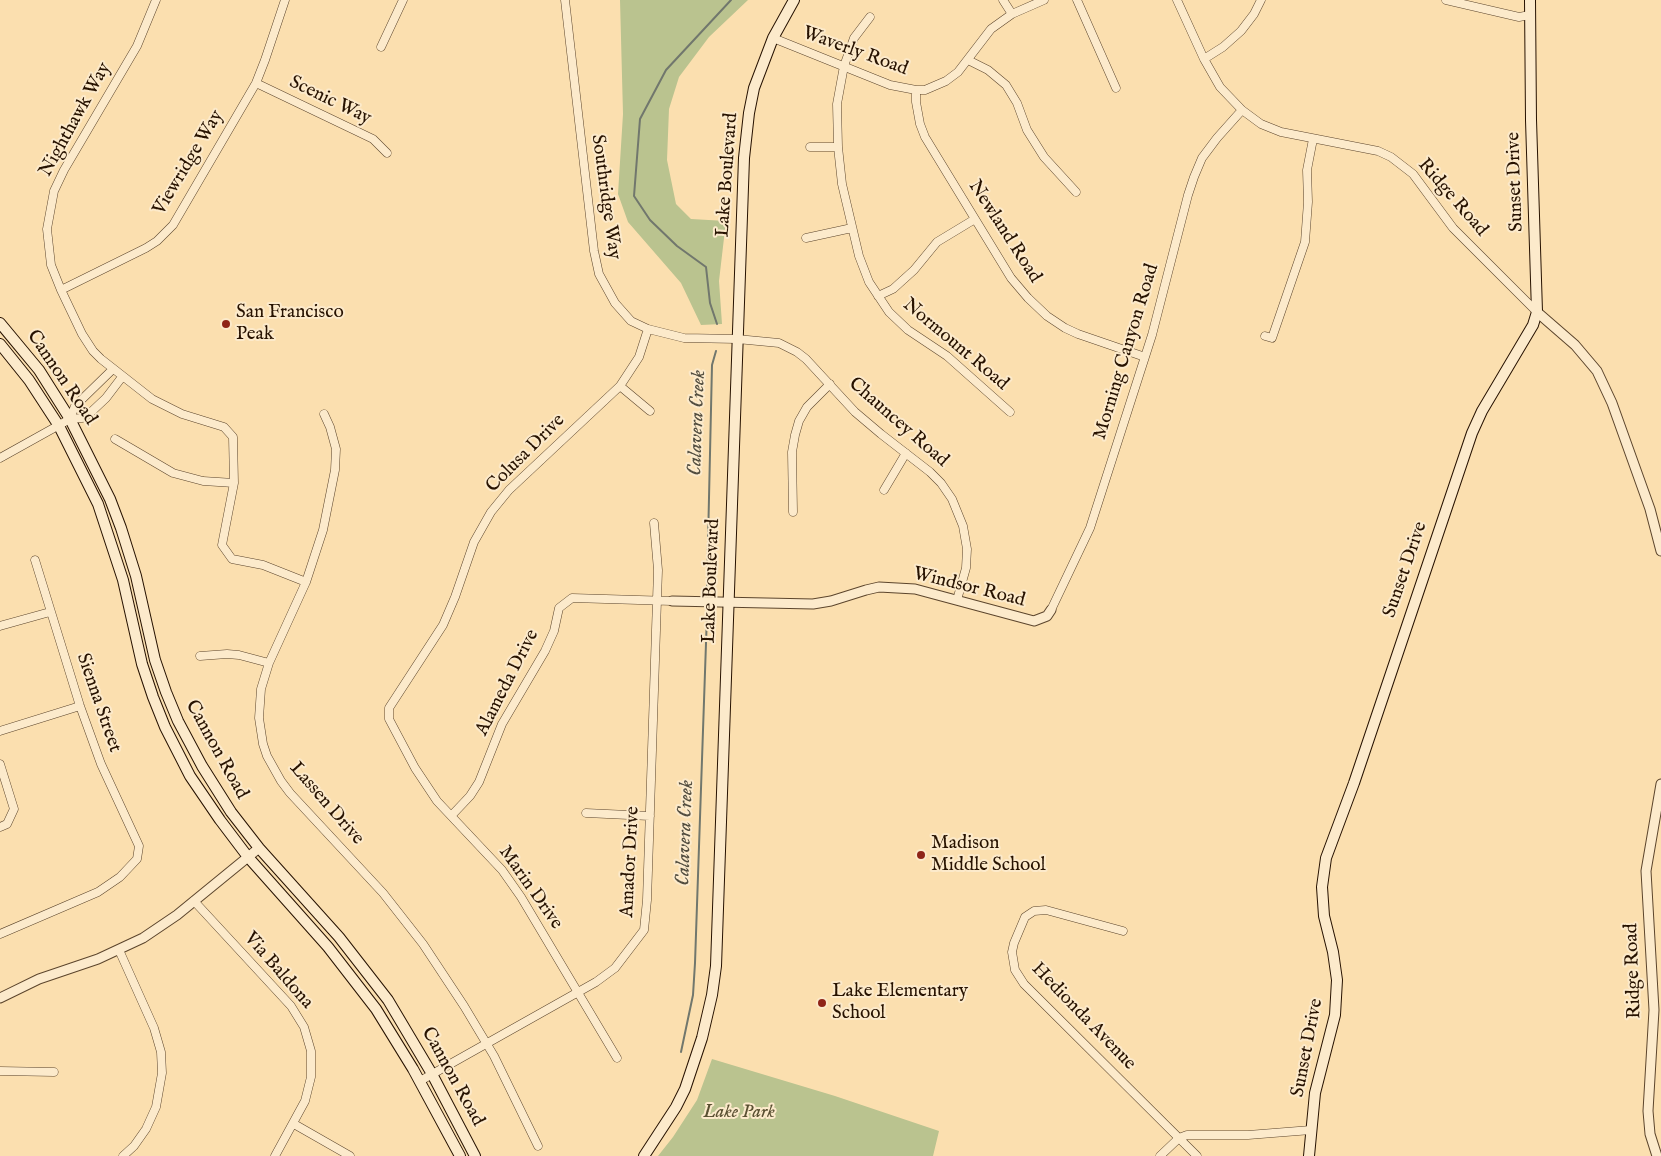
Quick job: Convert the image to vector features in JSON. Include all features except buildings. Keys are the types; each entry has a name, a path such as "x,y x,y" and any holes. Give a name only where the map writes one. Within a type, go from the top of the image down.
{"main road":[{"name":"Lake Boulevard","path":"644,1156 672,1115 685,1088 702,1038 712,995 716,966 744,158 749,112 754,88 773,38 794,0"},
{"name":"Sunset Drive","path":"1309,1156 1315,1093 1336,1015 1337,980 1333,952 1324,916 1322,887 1326,858 1354,783 1472,433 1482,411 1533,325 1537,312 1531,120 1530,0"},
{"name":"Cannon Road","path":"0,323 39,370 70,419 102,480 121,528 136,576 155,660 178,722 202,766 230,812 259,848 339,938 388,1000 432,1074 475,1156"},
{"name":"Cannon Road","path":"0,344 28,380 59,426 90,485 109,532 123,580 142,664 165,727 190,776 248,857 334,954 376,1009 420,1081 460,1156"}],"street":[{"name":"Nighthawk Way","path":"156,0 137,46 64,170 54,192 47,229 51,265 82,334 93,351 122,377 152,399 182,414 224,427 233,437 234,483 232,502 222,545 232,559 263,565 306,582"},
{"name":"Viewridge Way","path":"61,290 146,248 157,241 173,225 256,83 285,0"},
{"path":"381,46 403,0"},
{"name":"Southridge Way","path":"565,0 594,251 600,274 615,303 631,321 648,329 684,338 696,338"},
{"path":"1003,0 1012,14"},
{"name":"Waverly Road","path":"773,38 890,85 925,90 946,81 958,72 991,29 1012,14 1044,0"},
{"path":"1077,0 1116,88"},
{"name":"Ridge Road","path":"1177,0 1204,59 1220,86 1242,110 1260,124 1281,132 1378,151 1391,157 1413,174 1454,228 1537,312 1574,345 1597,371 1612,403 1650,509 1661,551"},
{"path":"1204,59 1223,47 1241,31 1254,14 1261,0"},
{"path":"1446,0 1519,17 1530,15"},
{"name":"Normount Road","path":"870,17 854,38 844,66 837,104 838,146 842,184 859,256 869,282 889,312 908,330 947,356 1010,412"},
{"path":"968,60 988,70 1006,85 1017,103 1027,130 1044,157 1076,192"},
{"name":"Scenic Way","path":"256,83 373,140 387,153"},
{"name":"Newland Road","path":"916,90 920,124 925,137 1012,278 1028,298 1047,316 1065,328 1145,357"},
{"name":"Morning Canyon Road","path":"1051,610 1090,528 1152,335 1194,177 1202,158 1242,110"},
{"path":"1265,336 1272,338 1304,242 1308,202 1307,170 1313,139"},
{"path":"810,147 838,146"},
{"path":"878,296 893,289 914,270 937,242 975,219"},
{"path":"806,238 852,228"},
{"name":"Colusa Drive","path":"389,719 389,708 443,625 455,598 474,542 491,512 509,490 620,386 639,357 648,329"},
{"name":"Chauncey Road","path":"696,338 779,343 798,352 855,412 941,483 952,498 963,526 967,548 966,568 957,600"},
{"path":"70,419 76,406 113,369"},
{"path":"0,458 70,419 82,418 89,414 106,398 122,377"},
{"path":"793,512 792,452 794,434 807,407 830,384"},
{"path":"620,386 650,411"},
{"name":"Lassen Drive","path":"324,414 336,449 335,470 324,530 306,582 269,663 261,689 259,718 263,744 267,756 281,781 383,893 424,944 494,1056 538,1146"},
{"path":"115,439 173,473 203,481 234,483"},
{"path":"884,490 906,453"},
{"name":"Amador Drive","path":"420,1081 596,982 615,968 644,930 647,900 658,570 654,523"},
{"name":"Sienna Street","path":"0,934 98,892 120,877 137,859 139,846 101,764 80,706 35,560"},
{"name":"Windsor Road","path":"728,603 813,604 832,601 866,590 879,588 915,589 1034,621 1047,616 1051,610"},
{"name":"Alameda Drive","path":"452,815 470,796 479,782 502,724 545,652 554,631 559,608 572,598 728,603"},
{"path":"0,626 50,612"},
{"path":"200,656 239,655 269,663"},
{"path":"0,731 80,706"},
{"name":"Marin Drive","path":"389,719 415,768 438,801 502,870 521,897 618,1058"},
{"path":"0,764 14,809 7,824 0,827"},
{"name":"Ridge Road","path":"1657,1156 1650,1134 1648,1111 1654,1010 1646,871 1661,784"},
{"path":"586,814 650,816"},
{"path":"0,998 39,979 119,950 143,938 177,915 259,848"},
{"name":"Via Baldona","path":"194,901 291,1006 304,1027 311,1052 311,1077 305,1101 275,1156"},
{"name":"Hedionda Avenue","path":"1122,931 1046,910 1034,911 1025,917 1014,943 1012,952 1015,970 1024,984 1197,1156"},
{"path":"119,950 154,1028 161,1052 162,1073 156,1107 146,1129 134,1146 123,1156"},
{"path":"0,1072 54,1072"},
{"path":"294,1124 347,1155"},
{"path":"1160,1156 1179,1138 1187,1135 1248,1135 1311,1130"}],"green space":[{"path":"620,0 748,0 709,37 679,77 669,109 667,160 676,204 691,219 726,221 719,281 722,324 701,325 681,283 628,222 618,194 623,114"},
{"name":"Lake Park","path":"712,1059 835,1096 939,1131 933,1156 658,1156 697,1100"}],"waterway":[{"name":"Calavera Creek","path":"717,324 710,303 706,267 677,246 650,220 634,196 640,119 666,70 731,0"},
{"name":"Calavera Creek","path":"707,586 712,365 716,351"},
{"name":"Calavera Creek","path":"681,1052 693,995 695,963 707,614"}],"place":[{"name":"San Francisco Peak","path":"226,324"},
{"name":"Madison Middle School","path":"921,855"},
{"name":"Lake Elementary School","path":"822,1003"}]}
